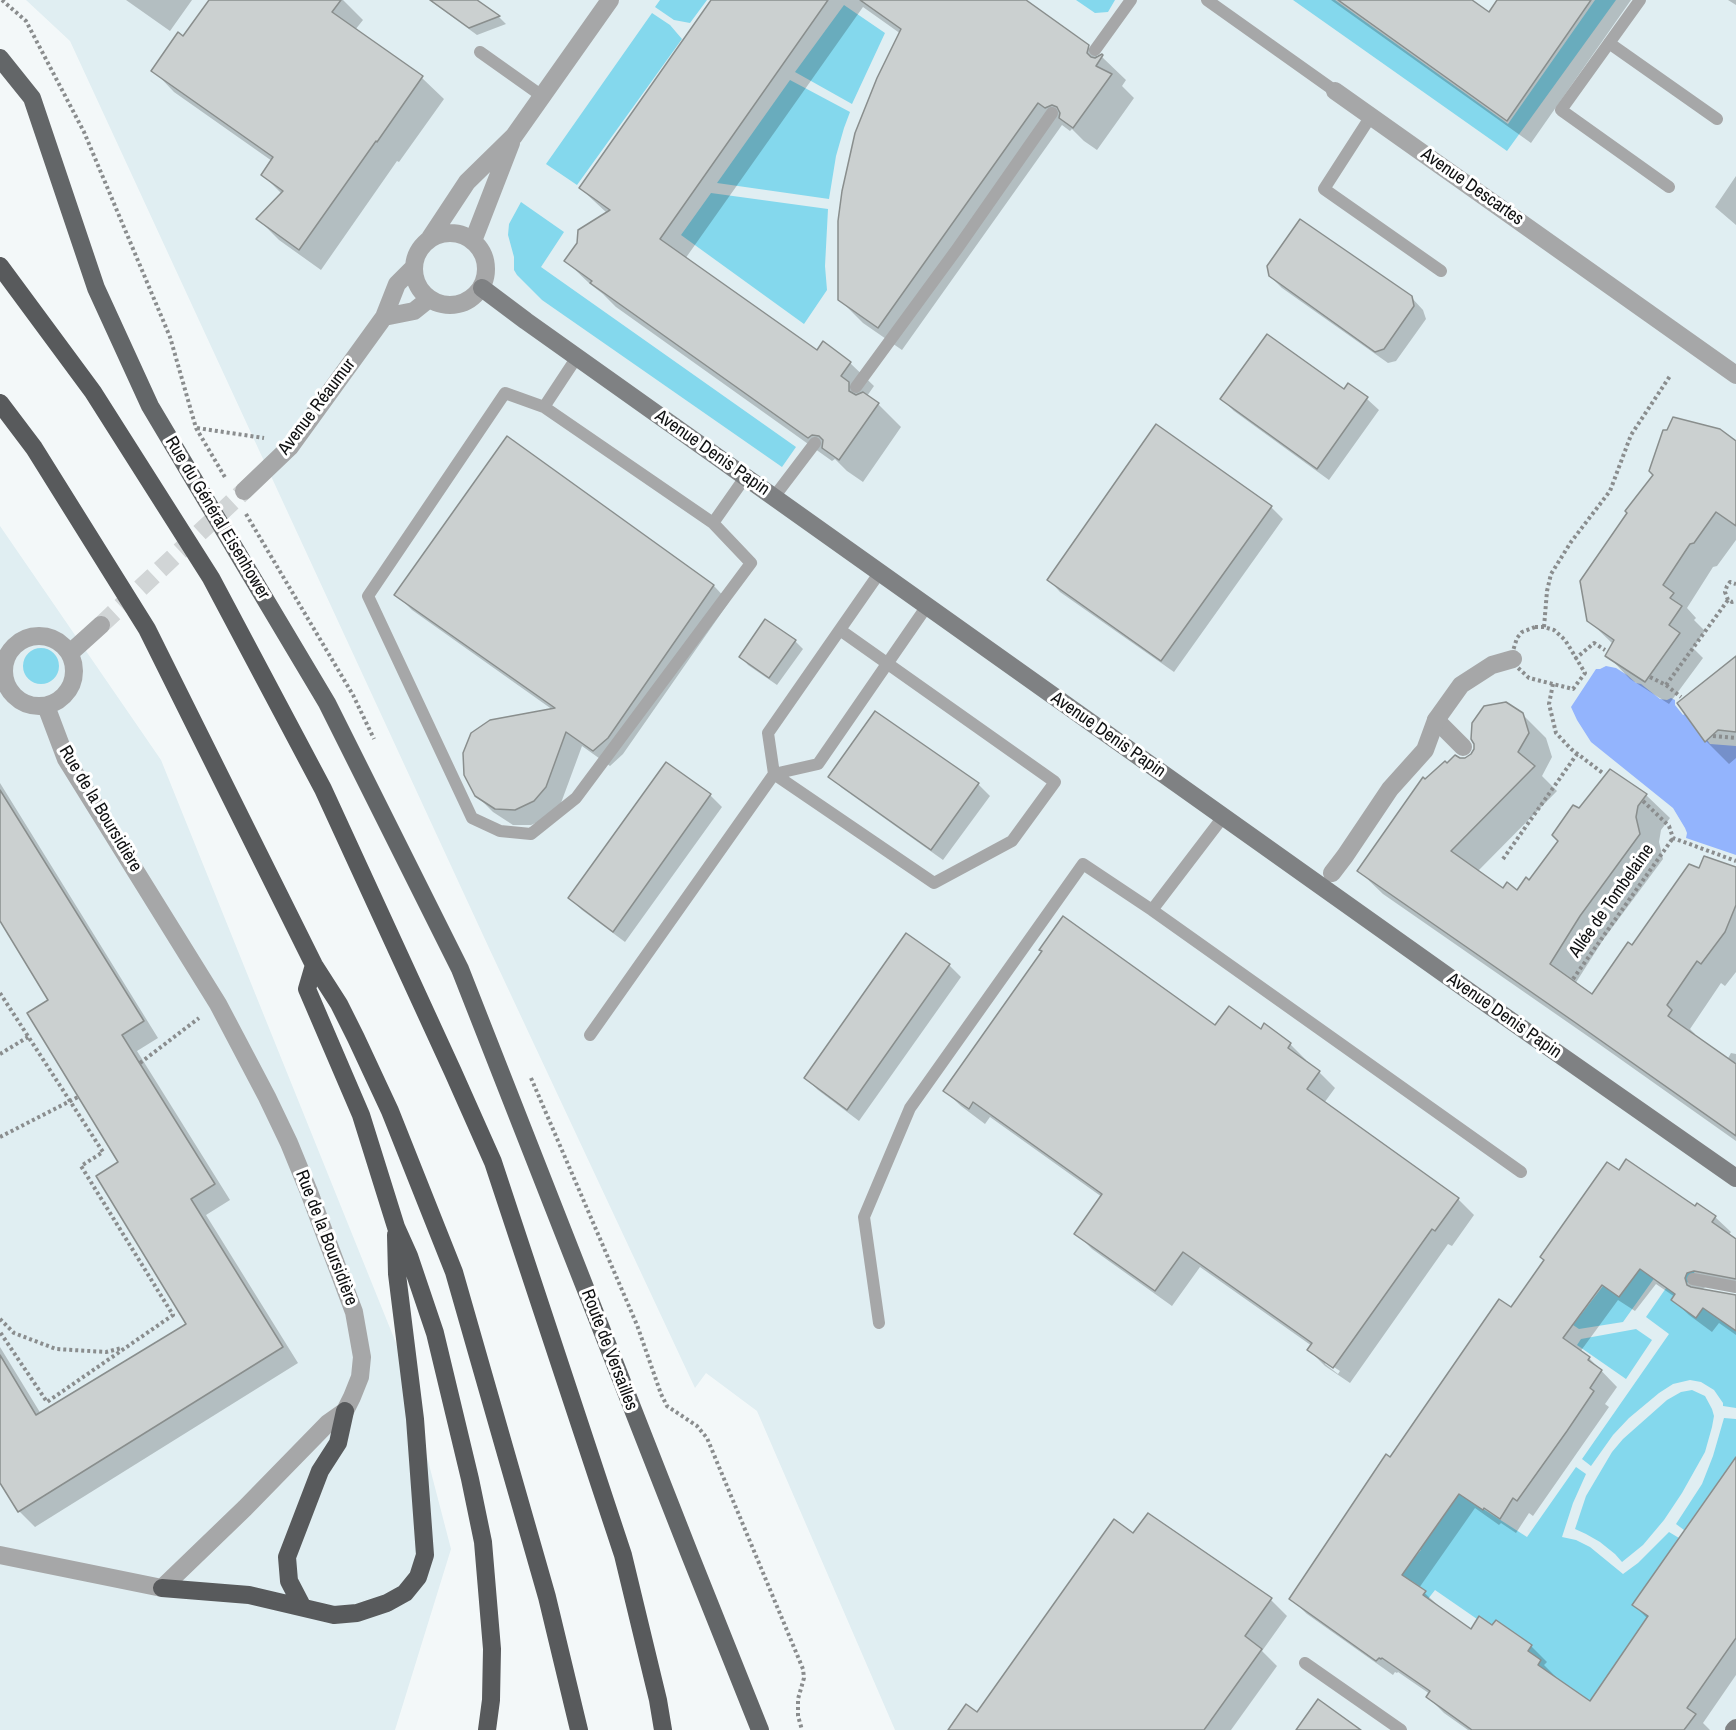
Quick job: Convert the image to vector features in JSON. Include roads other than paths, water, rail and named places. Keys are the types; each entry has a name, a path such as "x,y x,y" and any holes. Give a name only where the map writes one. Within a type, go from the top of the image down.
{"highway":[{"path":"0,266 93,392 211,578 323,789 448,1061 493,1162 623,1555 658,1700 663,1730"},
{"path":"0,403 34,448 147,629 314,965 339,1004 390,1111 454,1272 547,1596 579,1730"},
{"path":"314,965 307,989 361,1115 396,1227 409,1256 435,1333 458,1428 483,1542 492,1649 491,1700 487,1730"},
{"path":"162,1588 249,1595 334,1615 357,1613 387,1603 405,1593 418,1578 425,1555 415,1419 397,1274 396,1227"},
{"path":"302,1606 289,1581 287,1557 320,1471 338,1443 345,1411"}],"main road":[{"name":"Rue du Général Eisenhower","path":"0,58 32,98 96,288 150,406 327,703 460,969"},
{"name":"Avenue Denis Papin","path":"482,288 1477,998 1736,1178"},
{"name":"Route de Versailles","path":"460,969 760,1730"}],"street":[{"path":"430,238 452,233 473,241 480,249 487,268 482,288 474,297 452,306 429,299 420,290 415,279 413,268 416,256 467,182 514,136 610,0"},
{"name":"Avenue Descartes","path":"1335,91 1736,375"},
{"path":"473,241 514,136"},
{"name":"Avenue Réaumur","path":"244,491 290,447 384,317 397,284 413,268"},
{"path":"384,317 414,311 429,299"},
{"path":"70,653 101,625"},
{"path":"33,636 55,639 70,653 75,668 74,677 71,688 61,700 46,706 28,705 8,690 2,664 12,648 21,640 33,636"},
{"path":"1332,873 1390,789 1425,750 1437,720 1461,686 1492,665 1513,659"},
{"name":"Rue de la Boursidière","path":"46,706 66,759 218,1004 289,1143 354,1312 362,1357 360,1377 345,1411 328,1423 162,1588"},
{"path":"1437,720 1463,747"},
{"path":"0,1555 162,1588"}],"lane":[{"path":"1095,50 1131,0"},
{"name":"Avenue Descartes","path":"1207,0 1335,91"},
{"path":"1640,0 1561,110 1669,187"},
{"path":"1609,43 1717,119"},
{"path":"480,52 542,96"},
{"path":"856,387 957,249 1052,113"},
{"path":"1371,116 1324,189 1441,271"},
{"path":"544,407 577,357"},
{"path":"506,393 544,407 713,523 751,563 576,798 531,834 500,831 472,818 368,596 506,393"},
{"path":"774,497 815,443"},
{"path":"713,523 746,476"},
{"path":"840,630 1055,783 1012,841 934,883 774,774 768,733 880,572"},
{"path":"590,1035 774,774 818,764 927,606"},
{"path":"1152,910 1223,817"},
{"path":"879,1323 864,1217 910,1108 1083,864 1152,910 1521,1172"},
{"path":"1693,1279 1736,1287"},
{"path":"1305,1663 1401,1730"}],"tunnel":[{"path":"101,625 244,491"}]}
